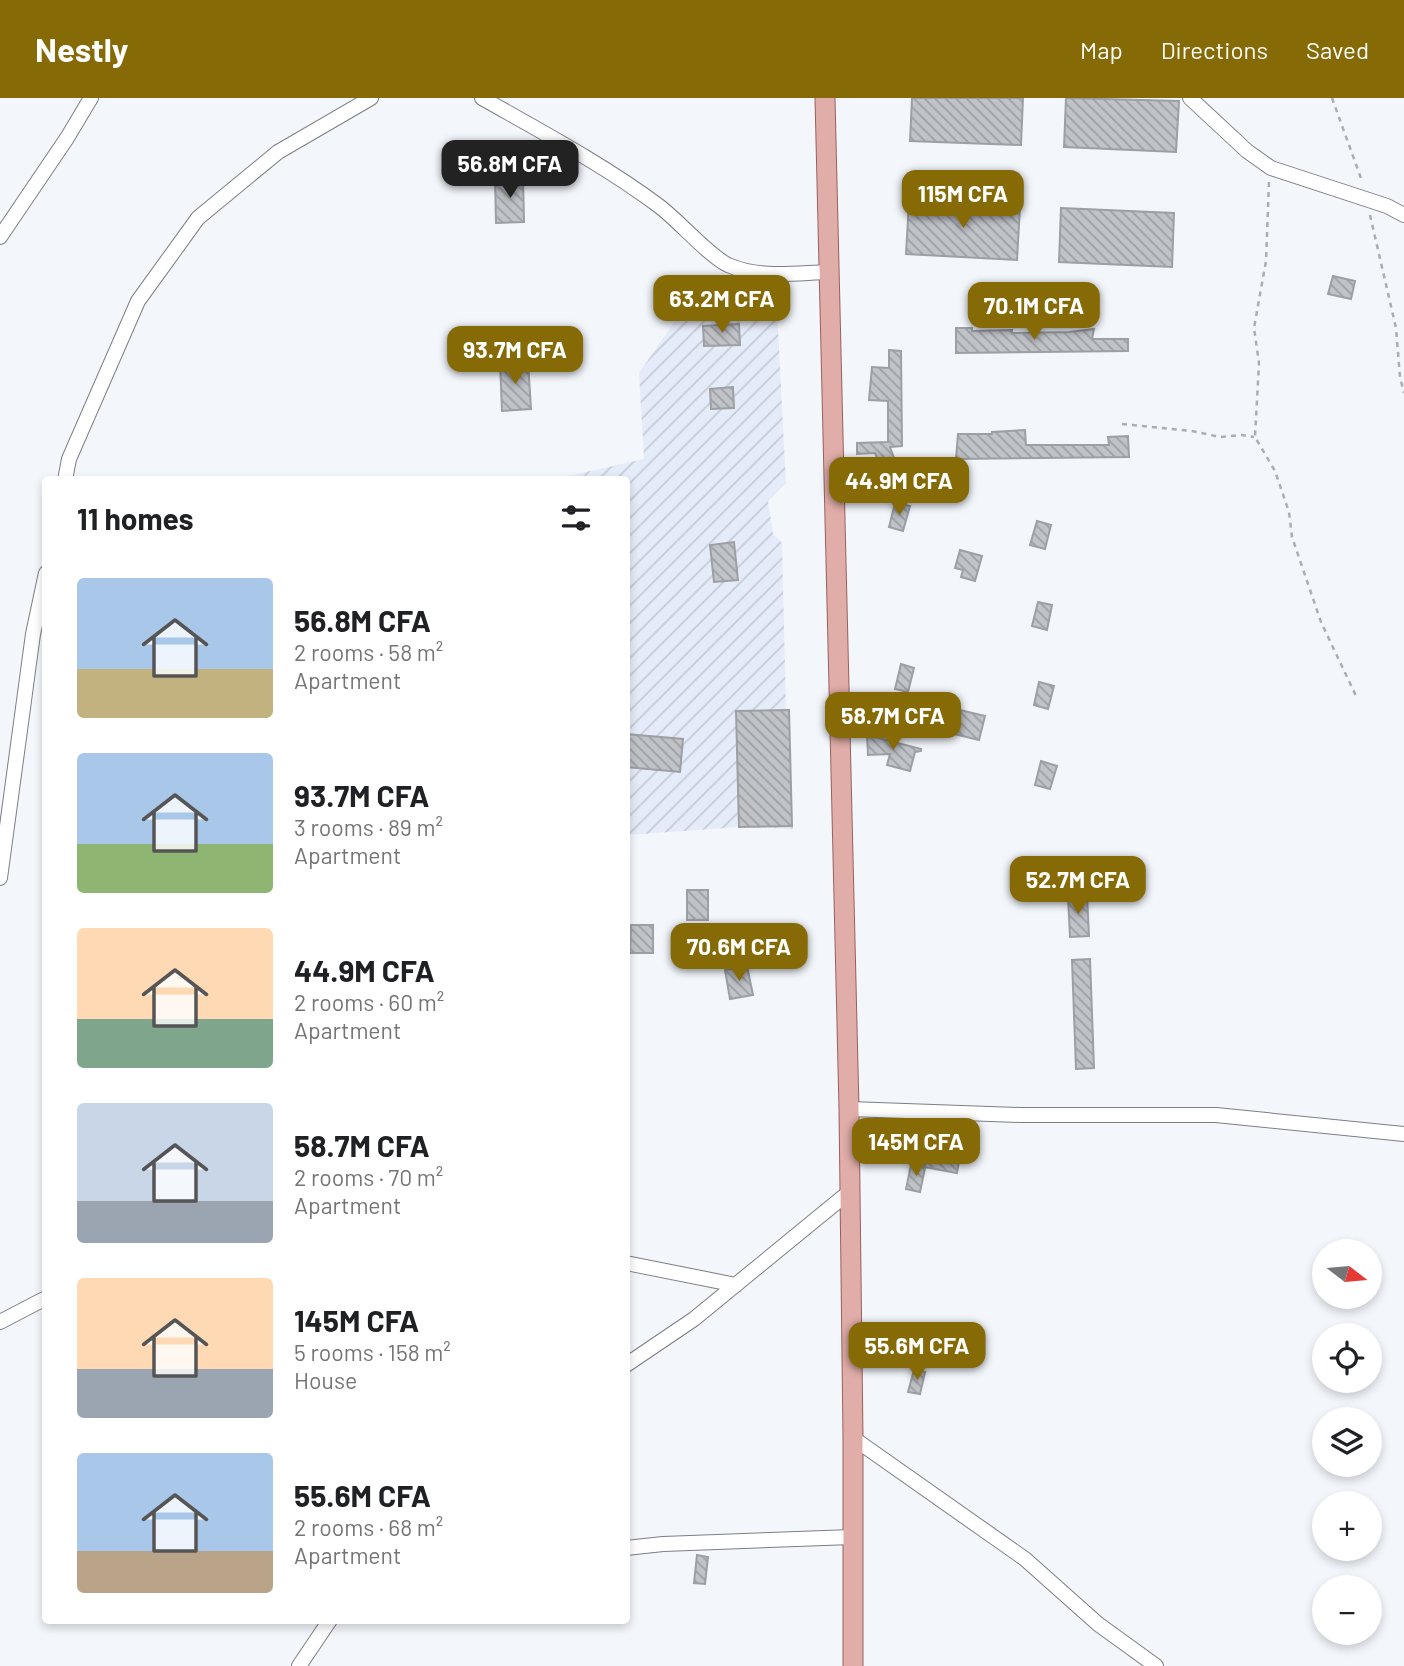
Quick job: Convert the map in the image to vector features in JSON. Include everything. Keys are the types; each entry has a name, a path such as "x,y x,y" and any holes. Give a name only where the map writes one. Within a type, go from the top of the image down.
{"main road":[{"path":"825,98 849,1109 853,1438 852,1666"}],"street":[{"path":"0,237 91,98"},
{"path":"66,476 69,459 138,301 198,219 278,152 371,98"},
{"path":"482,98 567,146 660,206 726,264 750,272 828,272"},
{"path":"1190,98 1247,151 1271,168 1368,200 1404,215"},
{"path":"0,878 33,634 42,592"},
{"path":"849,1109 1021,1115 1216,1115 1404,1134"},
{"path":"630,1362 694,1319 848,1193"},
{"path":"630,1264 736,1285"},
{"path":"0,1322 42,1300"},
{"path":"853,1438 1025,1559 1098,1624 1156,1666"},
{"path":"630,1548 663,1544 852,1538"},
{"path":"299,1666 327,1624"}],"path":[{"path":"1332,98 1368,200 1396,328 1404,393"},
{"path":"1271,168 1267,197 1266,261 1254,328 1259,363 1255,437 1275,471 1289,512 1297,553 1321,622 1357,698"},
{"path":"1122,424 1192,431 1220,437 1255,437"}],"shaded area":[{"path":"777,310 786,483 768,501 773,534 782,543 786,710 793,829 739,827 630,835 630,476 568,476 644,459 639,373 681,312"}],"building":[{"path":"912,98 1023,98 1021,145 910,141"},
{"path":"1066,98 1179,101 1176,152 1064,147"},
{"path":"523,177 524,222 496,223 495,178"},
{"path":"909,201 1020,207 1017,260 906,254"},
{"path":"1061,208 1174,213 1172,267 1059,262"},
{"path":"1333,276 1355,281 1351,299 1328,294"},
{"path":"739,324 740,345 704,346 703,326"},
{"path":"956,328 972,328 972,331 1012,330 1012,333 1094,329 1092,339 1128,339 1128,351 956,353"},
{"path":"889,350 901,351 902,446 890,447 897,466 883,472 875,453 857,454 857,443 888,442 888,401 869,400 872,367 889,368"},
{"path":"528,361 531,409 502,411 500,363"},
{"path":"733,387 734,408 711,409 710,389"},
{"path":"1025,430 1026,445 1109,445 1108,437 1128,436 1129,457 956,459 958,434"},
{"path":"895,503 910,506 903,531 889,527"},
{"path":"1037,521 1051,525 1045,549 1030,545"},
{"path":"734,542 738,580 714,582 710,545"},
{"path":"960,550 982,556 975,581 961,577 963,570 955,568"},
{"path":"1038,602 1052,605 1047,630 1032,626"},
{"path":"901,664 914,668 908,692 895,689"},
{"path":"1039,682 1054,686 1048,709 1034,705"},
{"path":"789,710 792,826 739,827 736,711"},
{"path":"960,710 985,716 979,740 954,734"},
{"path":"630,734 683,739 680,772 630,767"},
{"path":"867,735 921,751 915,752 910,771 887,765 890,754 868,755"},
{"path":"1041,761 1057,766 1050,789 1035,785"},
{"path":"687,890 708,890 708,920 687,920"},
{"path":"1087,895 1089,936 1070,937 1068,896"},
{"path":"631,925 653,925 653,953 630,953"},
{"path":"1090,959 1094,1068 1076,1069 1072,960"},
{"path":"747,966 753,995 730,999 725,970"},
{"path":"928,1149 960,1155 957,1173 924,1167"},
{"path":"911,1165 925,1168 920,1192 906,1189"},
{"path":"914,1370 925,1372 920,1394 908,1392"},
{"path":"697,1555 708,1557 705,1584 694,1583"}]}
